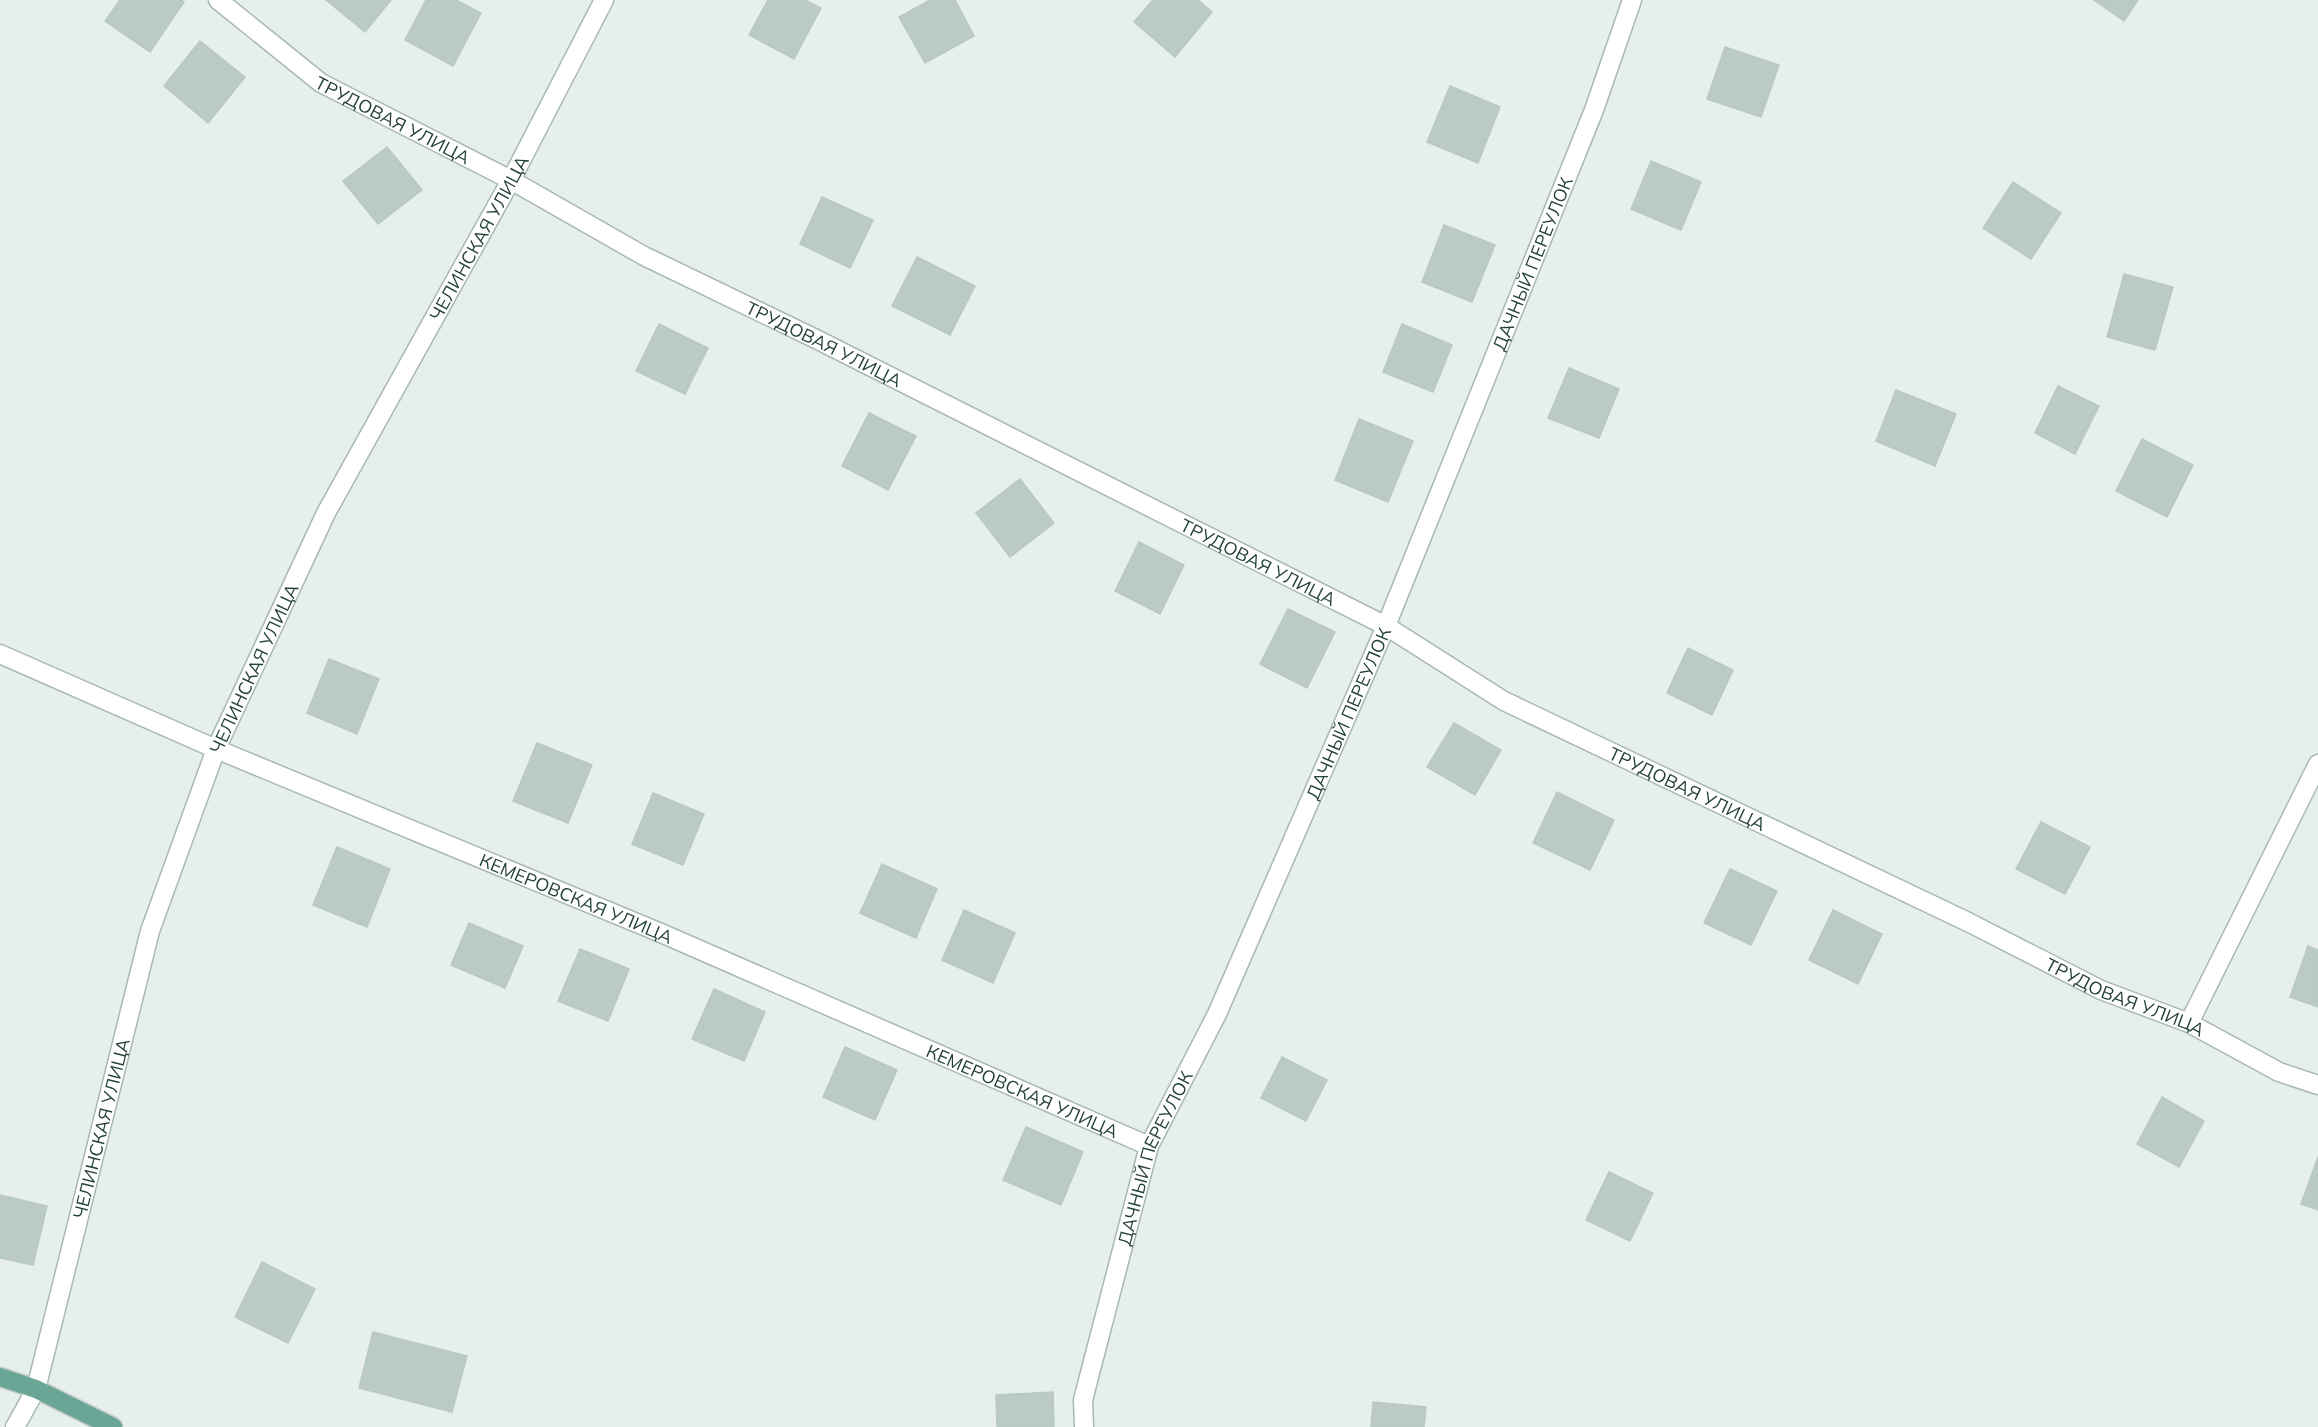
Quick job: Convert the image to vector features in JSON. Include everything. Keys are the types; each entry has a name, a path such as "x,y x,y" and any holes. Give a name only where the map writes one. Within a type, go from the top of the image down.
{"main road":[{"path":"0,1377 36,1389 113,1427"}],"street":[{"name":"ТРУДОВАЯ УЛИЦА","path":"218,0 321,83 511,180 644,256 816,339 1386,626 1504,701 1968,922 2101,990 2189,1023 2279,1072 2318,1085"},
{"name":"ЧЕЛИНСКАЯ УЛИЦА","path":"15,1427 36,1389 150,931 216,749 326,513 511,180 604,0"},
{"name":"ДАЧНЫЙ ПЕРЕУЛОК","path":"1084,1427 1083,1400 1149,1146 1217,1014 1386,626 1594,110 1632,0"},
{"name":"КЕМЕРОВСКАЯ УЛИЦА","path":"0,654 216,749 661,933 1149,1146"},
{"path":"2189,1023 2318,764"}],"building":[{"path":"120,0 181,0 184,2 150,52 105,21"},
{"path":"326,0 391,0 365,32"},
{"path":"426,0 456,0 481,13 453,66 405,40"},
{"path":"768,0 805,0 821,8 794,59 749,35"},
{"path":"930,0 955,0 974,36 925,63 899,17"},
{"path":"1153,0 1198,0 1212,12 1175,57 1134,22"},
{"path":"2094,0 2138,0 2124,21"},
{"path":"200,41 245,77 208,123 164,86"},
{"path":"1725,47 1779,65 1761,117 1707,99"},
{"path":"1450,86 1500,107 1478,163 1427,142"},
{"path":"387,147 422,190 378,224 343,181"},
{"path":"1651,161 1701,182 1681,230 1631,209"},
{"path":"2013,182 2061,213 2031,259 1983,228"},
{"path":"822,197 873,220 850,268 800,244"},
{"path":"1444,225 1495,245 1472,302 1422,282"},
{"path":"917,257 975,286 950,335 892,306"},
{"path":"2124,274 2173,287 2155,350 2107,337"},
{"path":"659,324 708,348 685,394 636,371"},
{"path":"1402,324 1452,345 1433,392 1383,372"},
{"path":"1569,368 1619,389 1599,438 1548,418"},
{"path":"2058,386 2099,406 2075,454 2035,433"},
{"path":"1896,390 1956,414 1935,466 1876,441"},
{"path":"869,413 916,436 888,490 842,466"},
{"path":"1359,419 1413,441 1388,502 1335,480"},
{"path":"2142,439 2193,465 2167,517 2116,491"},
{"path":"1020,479 1054,523 1010,557 976,513"},
{"path":"1139,542 1184,565 1160,614 1115,591"},
{"path":"1288,609 1335,632 1307,688 1260,664"},
{"path":"1688,648 1733,670 1712,715 1667,693"},
{"path":"329,659 379,679 357,734 307,713"},
{"path":"1454,723 1501,750 1475,795 1427,767"},
{"path":"537,743 592,765 568,823 513,801"},
{"path":"1557,792 1614,820 1590,870 1533,843"},
{"path":"653,793 704,814 683,865 632,844"},
{"path":"2041,822 2090,847 2065,894 2016,869"},
{"path":"337,847 390,869 367,927 313,905"},
{"path":"882,864 937,889 916,938 860,913"},
{"path":"1730,869 1777,891 1751,945 1704,923"},
{"path":"964,910 1015,933 993,983 942,960"},
{"path":"1833,910 1882,934 1858,984 1809,960"},
{"path":"469,923 523,946 505,988 451,965"},
{"path":"2308,946 2318,950 2318,1007 2290,997"},
{"path":"580,949 629,969 608,1021 558,1001"},
{"path":"714,989 765,1012 744,1061 692,1039"},
{"path":"845,1047 897,1070 875,1120 823,1097"},
{"path":"1282,1057 1327,1080 1306,1121 1261,1098"},
{"path":"2162,1097 2204,1121 2179,1167 2137,1144"},
{"path":"1026,1127 1083,1152 1061,1205 1003,1180"},
{"path":"2318,1157 2318,1210 2301,1204"},
{"path":"1609,1172 1653,1193 1630,1241 1586,1220"},
{"path":"0,1195 47,1206 33,1265 0,1258"},
{"path":"262,1262 315,1289 288,1343 235,1317"},
{"path":"373,1332 467,1356 452,1412 359,1388"},
{"path":"1053,1392 1054,1427 997,1427 996,1395"},
{"path":"1373,1402 1426,1407 1424,1427 1371,1427"}]}
